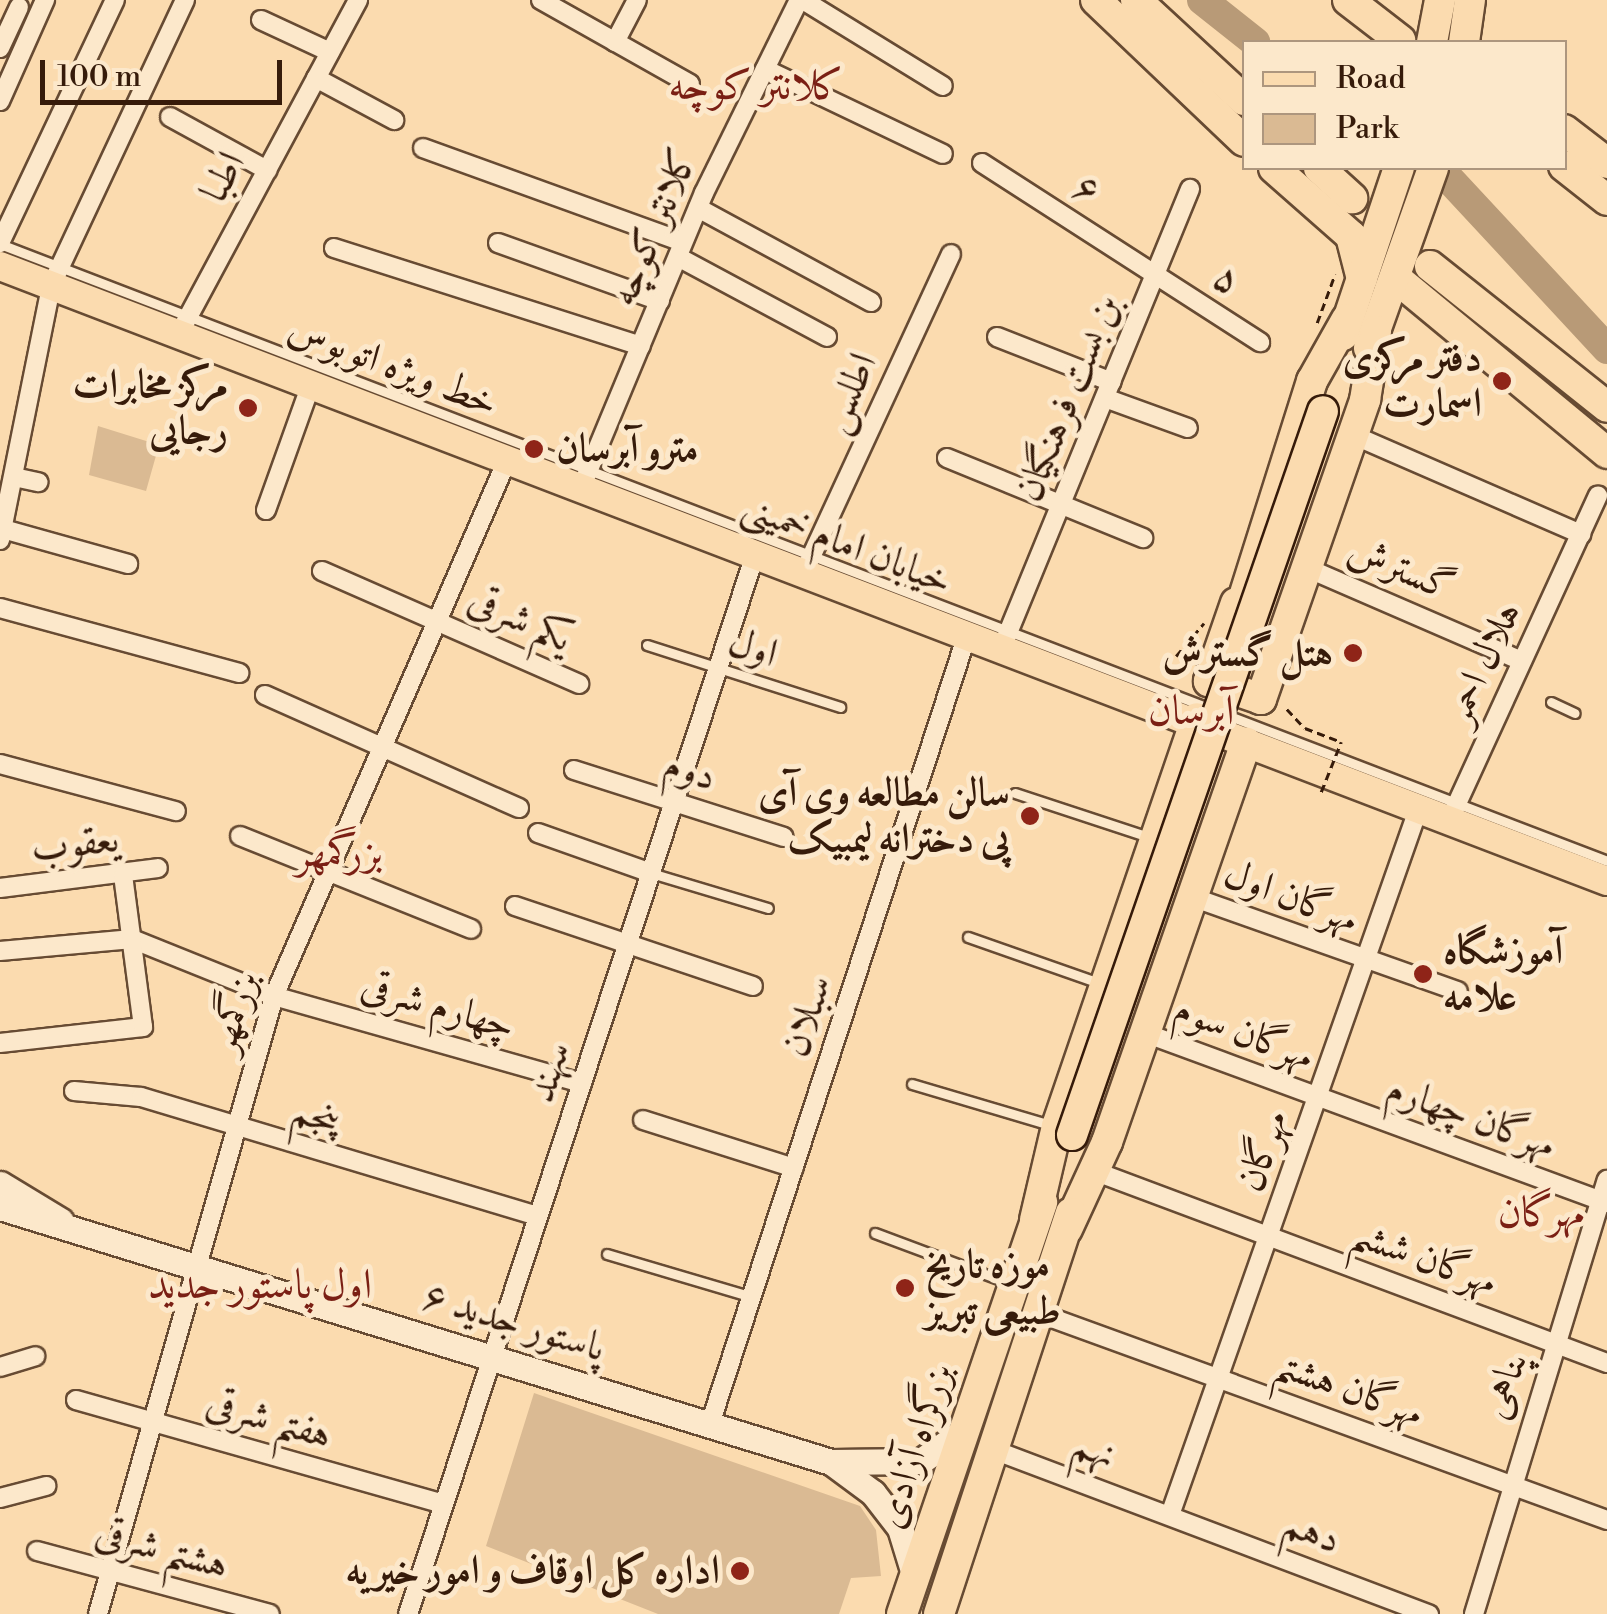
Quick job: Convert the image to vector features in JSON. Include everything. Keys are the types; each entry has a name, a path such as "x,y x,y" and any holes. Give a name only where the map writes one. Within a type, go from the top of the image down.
{"highway":[{"path":"1096,0 1242,139"},
{"path":"1136,0 1242,98"},
{"path":"1348,0 1400,40"},
{"path":"1465,40 1470,0"},
{"path":"1567,136 1607,209"},
{"path":"1276,170 1351,236 1362,279"},
{"path":"1321,170 1352,198"},
{"path":"1347,319 1338,421 1307,568 1262,699 1210,681 1312,382 1347,319 1398,170"},
{"path":"1078,1143 1338,421 1416,234 1432,170"},
{"path":"1584,170 1607,200"},
{"path":"1430,266 1607,407"},
{"path":"1397,279 1607,452"},
{"path":"1236,603 1238,622 1252,632 1274,637 1287,626"},
{"path":"1078,1143 1105,985 1197,718"},
{"path":"1078,1143 1145,1033 1246,743"},
{"path":"1132,905 1168,897 1188,909"},
{"name":"بزرگراه آزادی","path":"902,1614 959,1434 1034,1220 1078,1143"},
{"name":"بزرگراه آزادی","path":"945,1612 1066,1230 1078,1143"}],"main road":[{"name":"خیابان امام خمینی","path":"0,266 55,277 183,326 311,384 508,458 585,480 756,552 808,565 968,632 1007,639 1197,718 1246,743 1418,810 1454,811 1607,881"},
{"name":"پاستور جدید ۶","path":"0,1184 61,1222"},
{"name":"پاستور جدید ۶","path":"0,1207 61,1222 191,1266 493,1354 831,1462 873,1493 900,1528 915,1577"},
{"name":"پاستور جدید ۶","path":"831,1462 920,1461 959,1434"}],"street":[{"path":"0,101 45,0"},
{"path":"0,244 114,0"},
{"path":"128,564 1,535 55,277 185,0"},
{"name":"اطبا","path":"183,326 358,0"},
{"path":"541,0 690,84"},
{"path":"615,42 636,0"},
{"path":"801,0 943,86"},
{"name":"کلانتر کوچه","path":"585,480 698,208 801,0"},
{"path":"0,48 19,6"},
{"path":"261,20 330,52"},
{"path":"765,69 943,154"},
{"path":"316,78 394,120"},
{"path":"170,117 267,170"},
{"path":"424,148 681,250 827,337"},
{"name":"۶","path":"982,163 1156,274"},
{"name":"بن بست فرهنگیان","path":"1007,639 1190,189"},
{"path":"698,208 872,302"},
{"path":"498,243 660,300"},
{"path":"334,248 642,346"},
{"name":"اطلس","path":"808,565 951,254"},
{"name":"۵","path":"1156,274 1260,342"},
{"path":"998,337 1188,428"},
{"path":"266,510 311,384"},
{"path":"1338,421 1581,534"},
{"name":"بزرگمهر","path":"98,1614 191,1266 274,996 432,618 508,458"},
{"path":"948,458 1143,538"},
{"path":"14,477 38,482"},
{"name":"هلال احمر","path":"1454,811 1515,687 1522,662 1598,496"},
{"name":"سهند","path":"408,1614 756,552"},
{"name":"گسترش","path":"1307,568 1522,662"},
{"name":"یکم شرقی","path":"322,570 579,684"},
{"path":"0,608 239,673"},
{"name":"سبلان","path":"711,1421 968,632"},
{"path":"264,695 380,740 519,808"},
{"path":"0,764 176,811"},
{"name":"دوم","path":"574,770 784,838"},
{"name":"مهرگان","path":"1170,1515 1418,810"},
{"path":"538,833 651,873"},
{"path":"240,836 471,928"},
{"name":"یعقوب","path":"0,888 124,876 158,868"},
{"path":"0,1043 143,1027 124,876"},
{"path":"515,906 753,986"},
{"name":"مهرگان اول","path":"1188,909 1458,991"},
{"path":"0,952 132,939"},
{"name":"چهارم شرقی","path":"132,939 274,996 582,1084"},
{"name":"مهرگان سوم","path":"1145,1033 1318,1099"},
{"name":"پنجم","path":"74,1092 141,1096 234,1129 538,1216"},
{"name":"مهرگان چهارم","path":"1318,1099 1604,1202"},
{"path":"643,1120 794,1168"},
{"name":"مهرگان ششم","path":"1078,1143 1269,1238 1607,1363"},
{"name":"پناهی","path":"1474,1614 1554,1344 1604,1202 1607,1180"},
{"name":"مهرگان هشتم","path":"1041,1314 1607,1520"},
{"path":"0,1367 35,1356"},
{"name":"هفتم شرقی","path":"76,1400 444,1504"},
{"name":"نهم","path":"994,1450 1170,1515"},
{"path":"0,1498 46,1486"},
{"name":"دهم","path":"1170,1515 1430,1614"},
{"name":"هشتم شرقی","path":"37,1551 270,1614"}],"lane":[{"path":"0,244 55,277"},
{"name":"خط ویژه اتوبوس","path":"183,326 1454,811 1607,860"},
{"name":"اول","path":"647,645 840,707"},
{"path":"1551,702 1575,712"},
{"path":"1016,793 1155,839"},
{"path":"651,873 768,908"},
{"path":"968,937 1105,985"},
{"path":"912,1084 1078,1143"},
{"path":"875,1233 1012,1284"},
{"path":"607,1254 752,1297"}],"path":[{"path":"1288,710 1305,728 1340,742 1321,792"}],"green space":[{"path":"98,426 159,445 146,491 89,475"},
{"path":"534,1393 860,1506 876,1530 881,1576 851,1578 839,1614 658,1614 486,1546"}],"waterway":[{"path":"1202,0 1252,40"},
{"path":"1441,170 1607,349"}],"place":[{"name":"دفتر مرکزی اسمارت","path":"1502,381"},
{"name":"مرکز مخابرات رجایی","path":"248,408"},
{"name":"مترو آبرسان","path":"534,449"},
{"name":"هتل گسترش","path":"1353,653"},
{"name":"سالن مطالعه وی آی پی دخترانه لیمبیک","path":"1030,816"},
{"name":"آموزشگاه علامه","path":"1423,974"},
{"name":"موزه تاریخ طبیعی تبریز","path":"905,1288"},
{"name":"اداره کل اوقاف و امور خیریه","path":"740,1571"}],"district":[{"name":"کلانتر کوچه","path":"756,87"},
{"name":"آبرسان","path":"1191,712"},
{"name":"بزرگمهر","path":"339,854"},
{"name":"مهرگان","path":"1541,1214"},
{"name":"اول پاستور جدید","path":"260,1286"}]}
